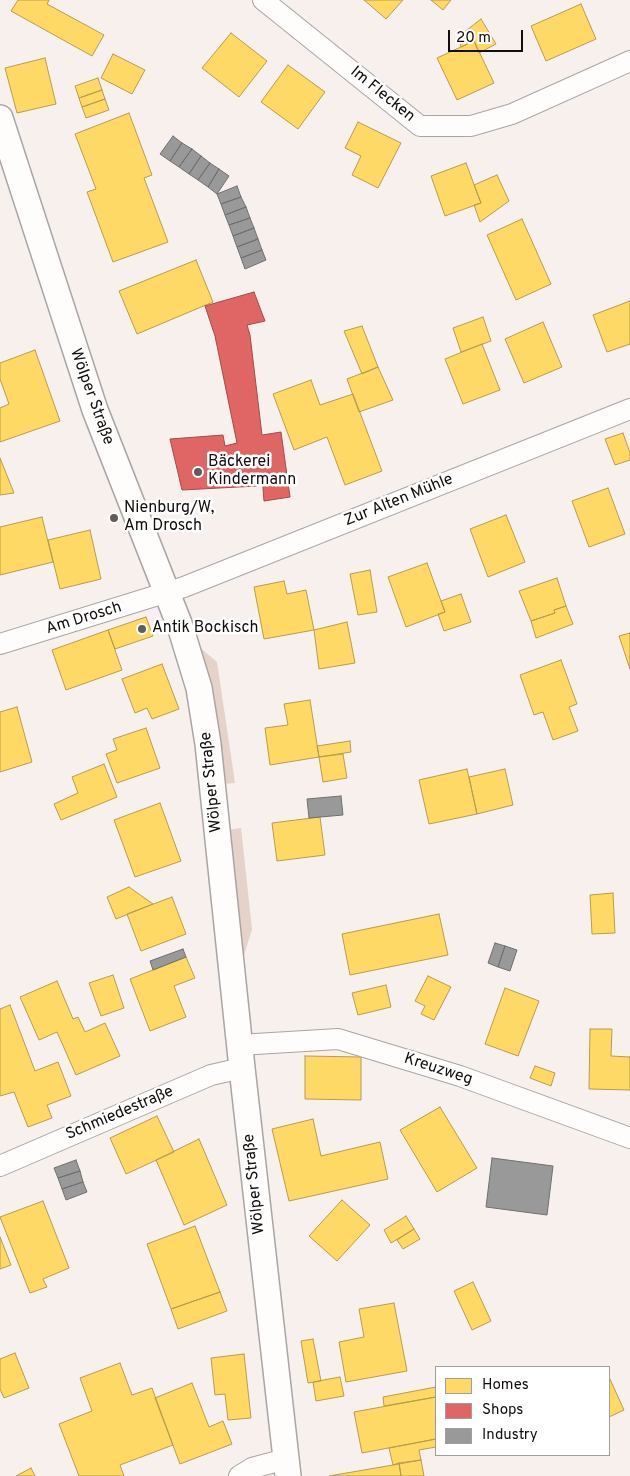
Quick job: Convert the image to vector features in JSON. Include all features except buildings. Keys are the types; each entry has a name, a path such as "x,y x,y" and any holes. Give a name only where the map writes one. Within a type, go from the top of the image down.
{"street":[{"name":"Im Flecken","path":"263,0 420,126 471,126 512,114 630,61"},
{"name":"Wölper Straße","path":"0,118 95,410 180,626 199,688 208,744 240,1057 287,1467"},
{"name":"Zur Alten Mühle","path":"167,593 630,408"},
{"name":"Am Drosch","path":"0,644 167,593"},
{"name":"Kreuzweg","path":"240,1057 338,1039 460,1076 630,1138"},
{"name":"Schmiedestraße","path":"0,1166 211,1075 240,1057"},
{"path":"239,1476 252,1468 287,1467"}],"shaded area":[{"path":"197,645 217,662 235,783 222,784"},
{"path":"241,828 252,929 242,962 228,830"}],"place":[{"name":"Bäckerei Kindermann","path":"198,472"},
{"name":"Nienburg/W, Am Drosch","path":"114,518"},
{"name":"Antik Bockisch","path":"142,629"}]}
